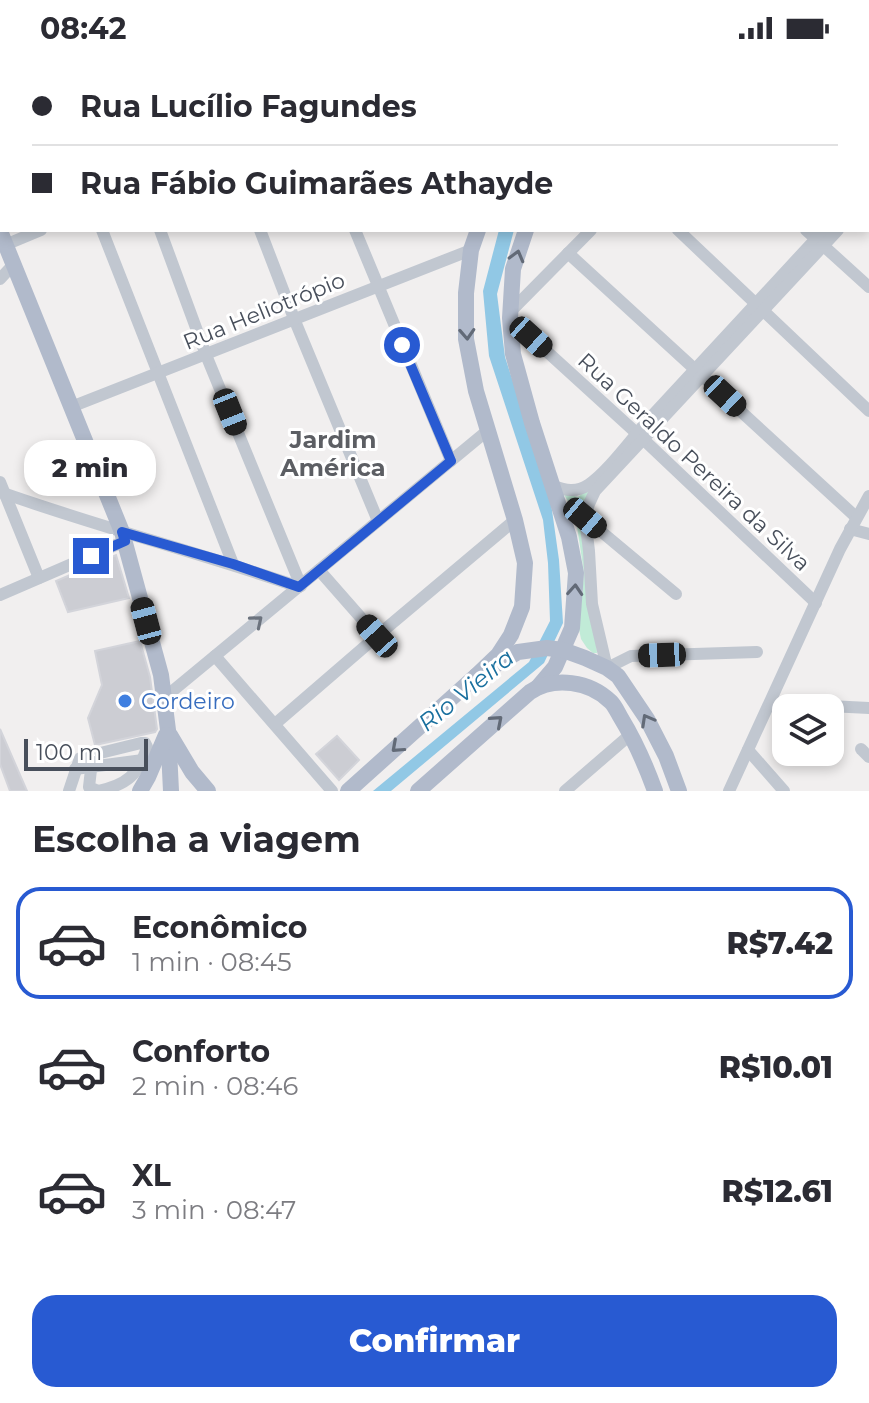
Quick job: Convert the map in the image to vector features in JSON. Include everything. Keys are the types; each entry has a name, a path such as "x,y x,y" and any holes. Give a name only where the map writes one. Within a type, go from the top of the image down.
{"main road":[{"path":"525,232 513,269 510,315 513,354 569,537 576,573 572,628 585,658"},
{"path":"352,790 498,655 511,635 522,607 525,563 476,391 466,339 466,293 473,237"},
{"path":"2,238 124,536 161,675 171,791"},
{"path":"418,791 538,687 555,667 555,649 572,628"},
{"path":"476,676 518,652 555,649 607,668 626,686 647,719 679,791"},
{"path":"595,692 604,684 607,668"},
{"path":"538,687 562,682 575,684 611,702 631,734 655,791"},
{"path":"611,702 614,692 626,686"},
{"path":"140,791 168,730"},
{"path":"168,730 192,772 208,791"}],"street":[{"path":"2,238 31,232"},
{"path":"103,232 233,564"},
{"path":"161,232 206,355 300,586"},
{"path":"261,232 378,521"},
{"path":"356,232 451,461"},
{"path":"510,315 589,232"},
{"path":"680,232 869,411"},
{"path":"553,486 572,491 589,485 760,308 817,236 869,287"},
{"name":"Rua Heliotrópio","path":"71,407 378,287 473,237"},
{"path":"568,253 699,373 853,523 869,534"},
{"path":"0,279 13,265"},
{"name":"Rua Geraldo Pereira da Silva","path":"510,315 816,603"},
{"path":"164,698 487,431"},
{"path":"639,436 595,491 585,518 592,604 607,668 631,656 757,652"},
{"path":"1,489 124,536 233,564 300,586"},
{"path":"1,489 39,578"},
{"path":"729,791 853,523 869,496"},
{"path":"585,518 676,594"},
{"path":"275,724 515,520"},
{"path":"0,595 124,536"},
{"path":"319,570 377,636"},
{"path":"215,656 332,791"},
{"path":"770,703 869,708"},
{"path":"565,791 631,734"},
{"path":"69,791 80,758 93,754 141,743 147,747 143,760 128,780 116,787 98,791 89,787 93,754"},
{"path":"748,750 784,791"},
{"path":"75,769 143,760"}],"green space":[{"path":"595,483 587,495 597,653 593,653 581,639 579,629 584,573 575,513 563,493 578,497"}],"water":[{"name":"Rio Vieira","path":"498,232 513,232 497,294 505,357 550,496 559,560 563,623 544,663 391,791 373,791 529,662 550,621 543,520 489,356 483,291"}],"building":[{"path":"116,555 129,598 68,612 56,581"},
{"name":"Cordeiro","path":"140,641 150,677 157,729 155,732 95,745 88,718 102,685 95,651"},
{"path":"0,729 27,791 10,791 0,764"},
{"path":"337,736 359,760 339,780 316,754"}],"place":[{"name":"Cordeiro","path":"125,701"}],"district":[{"name":"Jardim América","path":"333,453"}],"route":[{"path":"91,556 125,541 122,532 299,587 451,461 402,345"}]}
